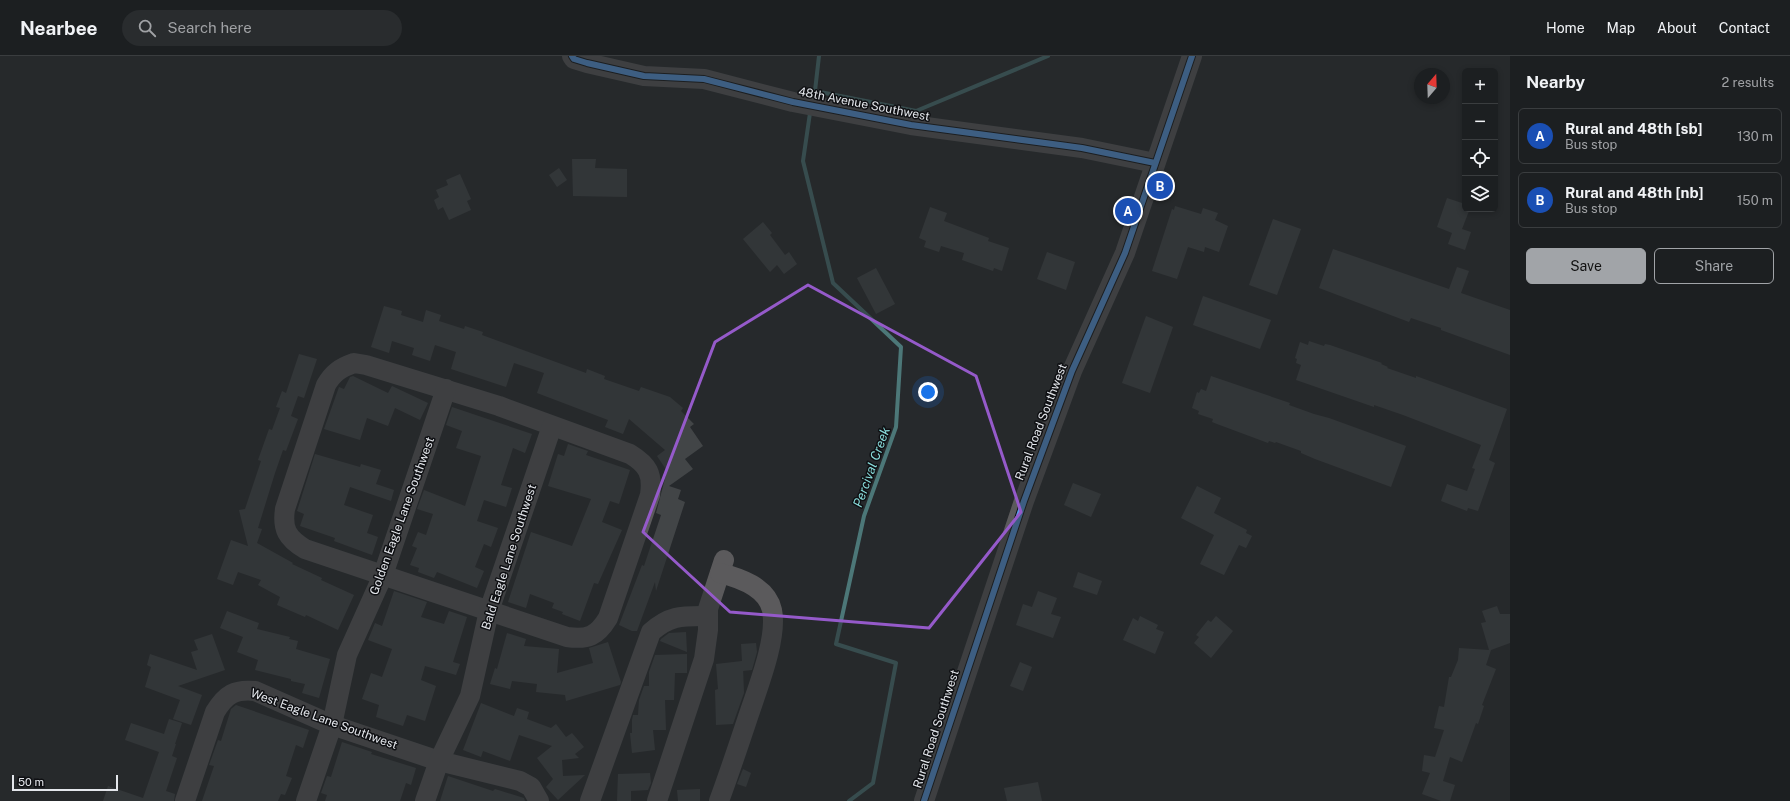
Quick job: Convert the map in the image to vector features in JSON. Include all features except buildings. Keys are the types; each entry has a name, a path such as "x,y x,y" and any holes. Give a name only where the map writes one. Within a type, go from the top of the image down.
{"street":[{"name":"48th Avenue Southwest","path":"572,56 574,59 587,63 644,76 704,79 793,102 911,125 1082,148 1155,163"},
{"name":"Rural Road Southwest","path":"924,801 1020,513 1059,403 1125,254 1192,56"},
{"path":"354,363 366,365 552,426 630,454 641,461 648,471 652,483 650,495 610,611 602,629 592,636 580,639 567,638 305,549 294,542 287,533 283,521 284,509 326,385 332,375 342,367 354,363"},
{"name":"Golden Eagle Lane Southwest","path":"306,801 332,725 347,655 383,575 446,390"},
{"name":"Bald Eagle Lane Southwest","path":"425,801 439,761 470,696 490,611 552,426"},
{"path":"657,801 704,659 708,630 707,616 722,567 757,588 766,597 772,610 773,627 770,645 758,686 719,801"},
{"path":"590,801 651,632 661,623 676,617 707,616"},
{"name":"West Eagle Lane Southwest","path":"185,801 216,712 222,701 231,693 243,690 255,691 332,725 439,761 520,781 531,787 539,801"}],"highlighted area":[{"path":"808,285 976,376 1021,512 929,628 730,612 643,532 715,342"}],"waterway":[{"path":"819,56 815,91 916,111 1048,56"},
{"name":"Percival Creek","path":"810,113 803,161 833,283 901,347 896,427 864,516 836,644 896,663 873,783 849,801"}],"cycle path":[{"path":"572,56 574,59 587,63 644,76 704,79 793,102 911,125 1082,148 1155,163"},
{"path":"924,801 1024,501 1072,371 1125,253 1192,56"}],"place":[{"name":"Rural and 48th [nb]","path":"1160,186"},
{"name":"Rural and 48th [sb]","path":"1128,211"}]}
